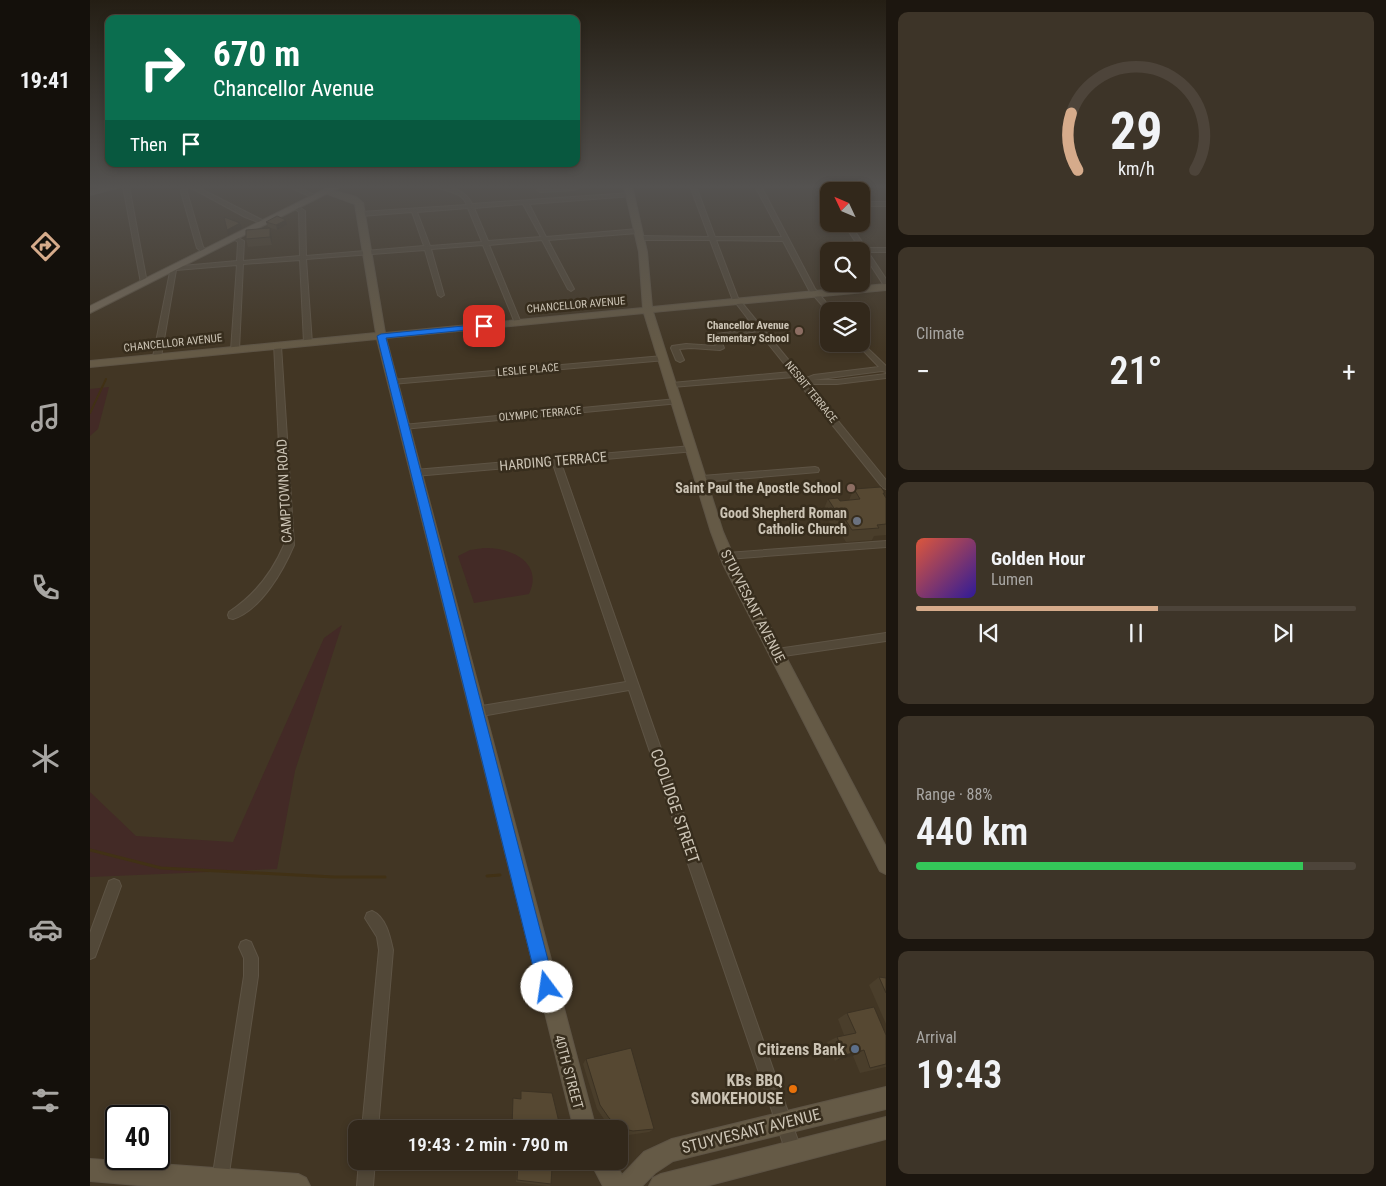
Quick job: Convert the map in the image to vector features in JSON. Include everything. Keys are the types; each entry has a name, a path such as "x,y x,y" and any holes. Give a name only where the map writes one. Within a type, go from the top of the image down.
{"main road":[{"path":"90,310 228,241"},
{"name":"40TH STREET","path":"366,241 381,336 403,427 582,1120"},
{"name":"STUYVESANT AVENUE","path":"641,241 644,252 648,311 726,556 886,865"},
{"name":"CHANCELLOR AVENUE","path":"90,364 648,311 886,285"},
{"name":"STUYVESANT AVENUE","path":"628,1186 637,1172 659,1155 676,1149 886,1098"},
{"path":"661,1186 886,1128"},
{"path":"90,1170 164,1182 220,1180 298,1186"},
{"path":"606,1170 616,1186"}],"street":[{"path":"136,241 144,283"},
{"path":"198,241 200,248 205,252"},
{"path":"235,350 238,264 241,241"},
{"path":"302,241 308,343"},
{"path":"426,241 441,295"},
{"path":"157,358 173,268 511,241"},
{"path":"545,241 571,289"},
{"name":"NESBIT TERRACE","path":"715,241 738,302 886,486"},
{"path":"786,241 815,294 822,302"},
{"path":"487,243 518,323"},
{"path":"870,250 886,250"},
{"path":"870,260 886,285"},
{"path":"680,360 675,348 679,346 691,345 704,349 720,348 718,341 720,335 761,330"},
{"name":"CAMPTOWN ROAD","path":"233,615 257,598 284,558 289,545 277,346"},
{"path":"868,352 885,371"},
{"name":"LESLIE PLACE","path":"392,382 663,358"},
{"path":"804,382 820,384 885,371"},
{"path":"672,385 797,374"},
{"name":"OLYMPIC TERRACE","path":"403,427 676,401"},
{"name":"HARDING TERRACE","path":"415,473 692,449"},
{"name":"COOLIDGE STREET","path":"556,461 794,1152"},
{"path":"702,479 815,470"},
{"path":"726,556 886,544"},
{"path":"777,654 886,638"},
{"path":"476,712 634,685"},
{"path":"90,952 114,886"},
{"path":"371,1120 386,950 383,934 372,918"},
{"path":"220,1180 252,976 251,958 246,947"},
{"path":"365,1186 366,1170"}],"shaded area":[{"path":"109,387 98,429 90,436 90,389"},
{"path":"484,548 504,550 522,559 528,565 532,573 529,594 474,603 458,556 470,550"},
{"path":"342,625 295,771 277,869 90,877 90,792 136,836 233,842 324,638"}],"building":[{"path":"881,487 886,498 886,524 877,525 879,528 852,530 845,519 841,519 828,499 838,498 840,501 860,499 854,489"},
{"path":"879,977 886,978 886,993"},
{"name":"Citizens Bank","path":"874,1007 886,1035 886,1064 870,1068 864,1050 845,1055 837,1037 856,1033 847,1013"},
{"path":"631,1048 654,1129 628,1130 628,1120 611,1120 609,1118 600,1105 586,1059"},
{"path":"521,1091 552,1093 558,1120 512,1120 513,1098 521,1099"},
{"path":"518,1170 552,1170 551,1184 517,1180"}],"waterway":[{"path":"90,413 106,379"},
{"path":"90,850 161,868 334,877 385,877"},
{"path":"487,876 500,875"}],"place":[{"name":"Chancellor Avenue Elementary School","path":"799,331"},
{"name":"Saint Paul the Apostle School","path":"851,488"},
{"name":"Good Shepherd Roman Catholic Church","path":"857,521"},
{"name":"Citizens Bank","path":"855,1049"},
{"name":"KBs BBQ SMOKEHOUSE","path":"793,1089"}],"route":[{"path":"484,326 381,336 547,987"}]}
